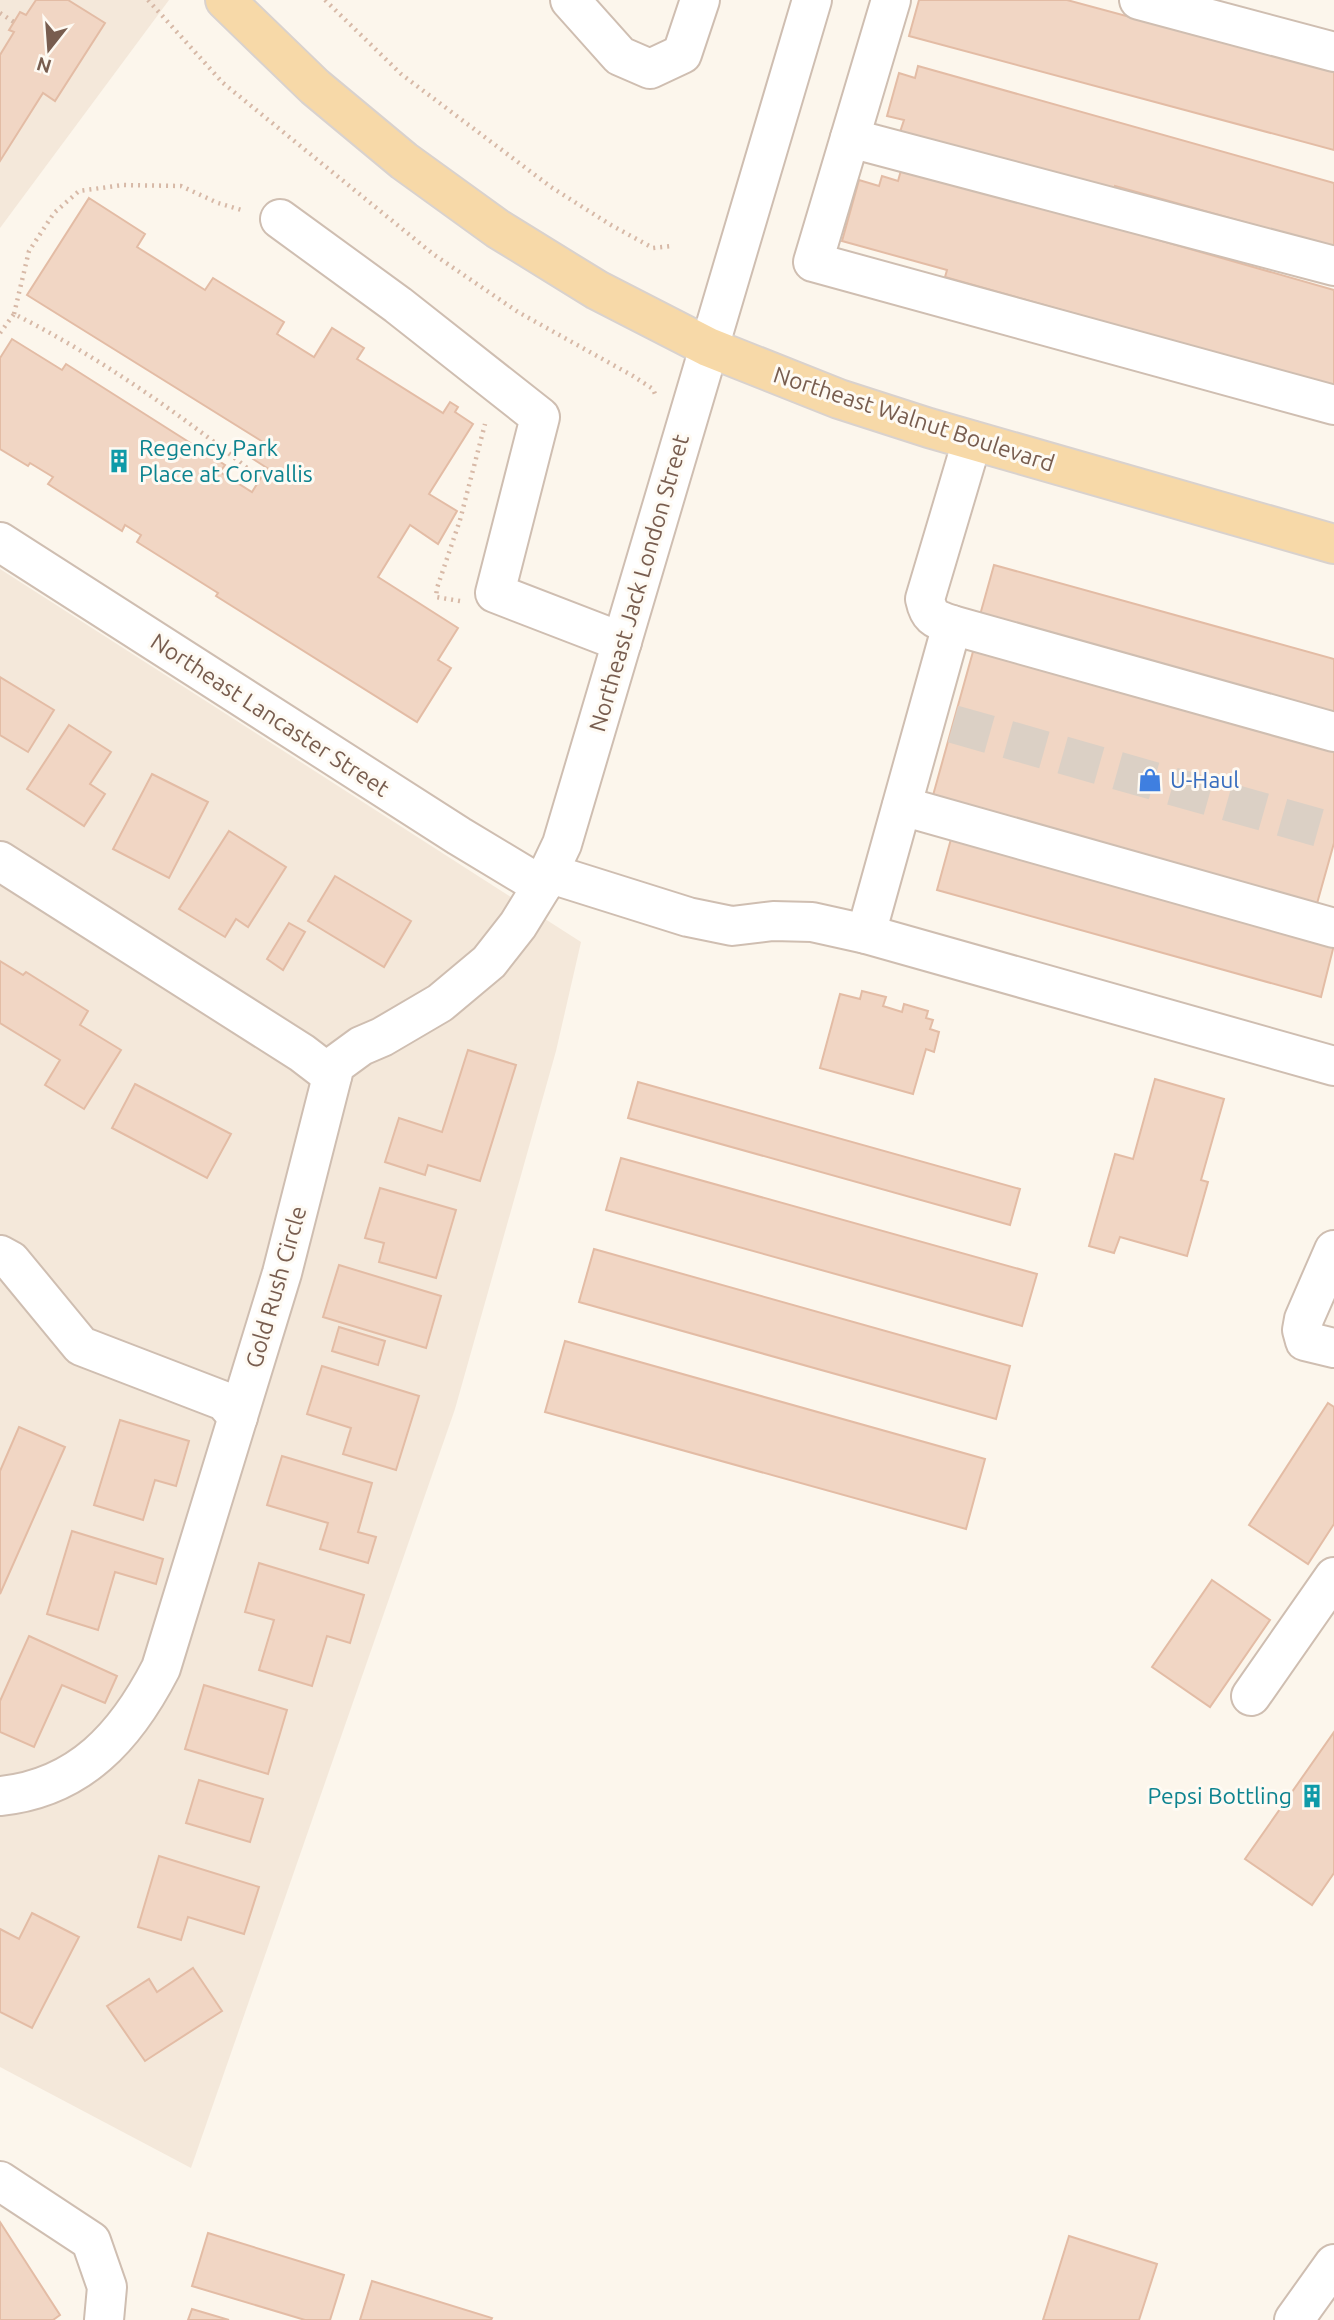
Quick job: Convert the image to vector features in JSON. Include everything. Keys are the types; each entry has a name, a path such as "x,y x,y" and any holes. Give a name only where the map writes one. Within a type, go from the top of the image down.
{"main road":[{"name":"Northeast Walnut Boulevard","path":"225,0 315,87 404,161 498,229 597,290 708,347 839,399 972,441 1334,544"}],"street":[{"path":"570,0 620,56 650,69 682,54 700,0"},
{"name":"Northeast Jack London Street","path":"332,1076 335,1065 361,1046 382,1037 440,1003 489,962 518,925 545,879 564,837 812,0"},
{"path":"891,0 813,262 1334,405"},
{"path":"1139,0 1334,52"},
{"path":"850,138 1334,266"},
{"path":"280,219 398,305 540,417 495,593 622,642"},
{"path":"972,441 925,599 928,611 935,619 1334,732"},
{"name":"Northeast Lancaster Street","path":"0,542 459,836 545,879 732,926 773,921 812,922 866,934 1334,1066"},
{"path":"866,934 902,806 940,721 953,625"},
{"path":"902,806 1334,928"},
{"path":"0,861 302,1053 332,1076"},
{"name":"Gold Rush Circle","path":"0,1796 24,1794 53,1784 92,1760 122,1730 144,1701 161,1668 286,1260 332,1076"},
{"path":"1319,1344 1302,1331 1304,1319 1334,1250"},
{"path":"0,1255 11,1261 81,1346 224,1401 238,1417"},
{"path":"1251,1696 1334,1577"},
{"path":"0,2181 91,2241 107,2287 104,2320"},
{"path":"1294,2320 1334,2264"}],"path":[{"path":"325,0 401,74 551,187 653,248 672,246"},
{"path":"0,13 14,22"},
{"path":"0,333 14,314 29,251 54,213 79,191 123,185 181,186 218,203 280,219"},
{"path":"14,314 47,330 192,424 251,471"}],"shaded area":[{"path":"0,0 169,0 0,228"},
{"path":"0,569 581,942 556,1051 455,1409 191,2168 0,2067"}],"building":[{"path":"36,0 68,0 105,23 55,101 43,93 0,161 0,55 14,32 9,30 20,12 26,15"},
{"path":"919,0 1067,0 1334,72 1334,150 909,36"},
{"path":"918,66 1334,183 1334,247 1115,186 1113,192 900,132 904,120 887,116 899,73 915,78"},
{"path":"902,167 1334,290 1334,387 945,277 947,270 842,241 859,180 879,186 882,176 898,181"},
{"name":"Regency Park Place at Corvallis","path":"89,198 145,234 137,247 205,290 213,278 284,322 277,334 314,357 332,328 364,348 357,359 443,413 450,402 458,407 455,412 473,424 429,494 457,511 438,544 410,525 378,577 458,628 438,660 451,668 417,722 216,596 218,593 137,542 141,535 125,525 122,531 48,484 53,477 0,449 0,358 12,339 62,370 66,364 225,465 220,472 252,492 267,468 253,459 263,442 27,295"},
{"path":"994,565 1334,659 1334,714 980,615"},
{"path":"974,648 1334,749 1334,843 1316,907 932,799"},
{"path":"0,677 54,710 28,752 0,735"},
{"path":"69,725 111,752 90,784 105,794 84,826 27,789"},
{"path":"152,774 208,802 169,878 113,849"},
{"path":"229,831 286,867 248,927 236,919 225,937 179,909"},
{"path":"951,839 1334,945 1321,997 937,890"},
{"path":"335,876 411,921 384,967 308,921"},
{"path":"289,923 305,932 283,970 267,959"},
{"path":"0,961 23,975 26,972 88,1011 80,1025 121,1050 84,1109 45,1085 60,1060 0,1023"},
{"path":"862,991 886,997 883,1006 902,1012 904,1004 928,1011 926,1018 933,1020 930,1029 939,1032 934,1052 926,1049 913,1094 820,1068 840,994 860,999"},
{"path":"468,1050 516,1065 480,1181 428,1165 425,1175 385,1162 399,1118 442,1132"},
{"path":"1155,1079 1224,1099 1201,1180 1208,1182 1187,1256 1120,1237 1114,1253 1089,1246 1115,1154 1133,1159"},
{"path":"638,1082 1020,1189 1010,1225 628,1118"},
{"path":"135,1084 231,1134 207,1178 112,1128"},
{"path":"621,1158 1037,1274 1022,1326 606,1210"},
{"path":"380,1188 456,1210 436,1278 379,1262 384,1243 365,1238"},
{"path":"594,1249 1010,1366 996,1419 579,1302"},
{"path":"339,1265 441,1296 426,1348 323,1317"},
{"path":"339,1327 385,1341 378,1365 332,1351"},
{"path":"565,1341 985,1459 966,1529 545,1412"},
{"path":"322,1366 419,1396 396,1470 343,1454 351,1428 307,1414"},
{"path":"1328,1403 1334,1407 1334,1524 1308,1564 1249,1525"},
{"path":"120,1420 189,1441 176,1486 155,1480 143,1520 94,1505"},
{"path":"19,1427 65,1447 0,1594 0,1471"},
{"path":"282,1456 372,1483 358,1532 376,1537 368,1563 320,1549 328,1523 267,1505"},
{"path":"72,1531 163,1559 156,1584 115,1572 98,1630 47,1614"},
{"path":"259,1563 364,1595 350,1643 327,1636 312,1686 259,1670 274,1620 245,1612"},
{"path":"1212,1580 1270,1620 1210,1707 1152,1667"},
{"path":"29,1636 117,1676 105,1703 62,1685 34,1747 0,1732 0,1701"},
{"path":"204,1685 287,1710 268,1774 185,1749"},
{"name":"Pepsi Bottling","path":"1334,1732 1334,1873 1312,1905 1245,1859"},
{"path":"199,1780 263,1799 250,1842 186,1823"},
{"path":"159,1856 259,1887 244,1934 188,1917 181,1940 138,1927"},
{"path":"32,1913 79,1937 32,2028 0,2012 0,1929 19,1939"},
{"path":"193,1968 222,2011 145,2061 107,2006 149,1979 157,1992"},
{"path":"0,2222 60,2315 53,2320 0,2320"},
{"path":"208,2233 344,2275 330,2320 305,2320 192,2286"},
{"path":"1069,2236 1157,2264 1139,2320 1043,2320"},
{"path":"372,2281 492,2318 360,2320"},
{"path":"192,2309 229,2320 188,2320"}],"tunnel":[{"path":"953,724 1334,832"}],"place":[{"name":"Regency Park Place at Corvallis","path":"119,461"},
{"name":"U-Haul","path":"1150,780"},
{"name":"Pepsi Bottling","path":"1312,1796"}]}
